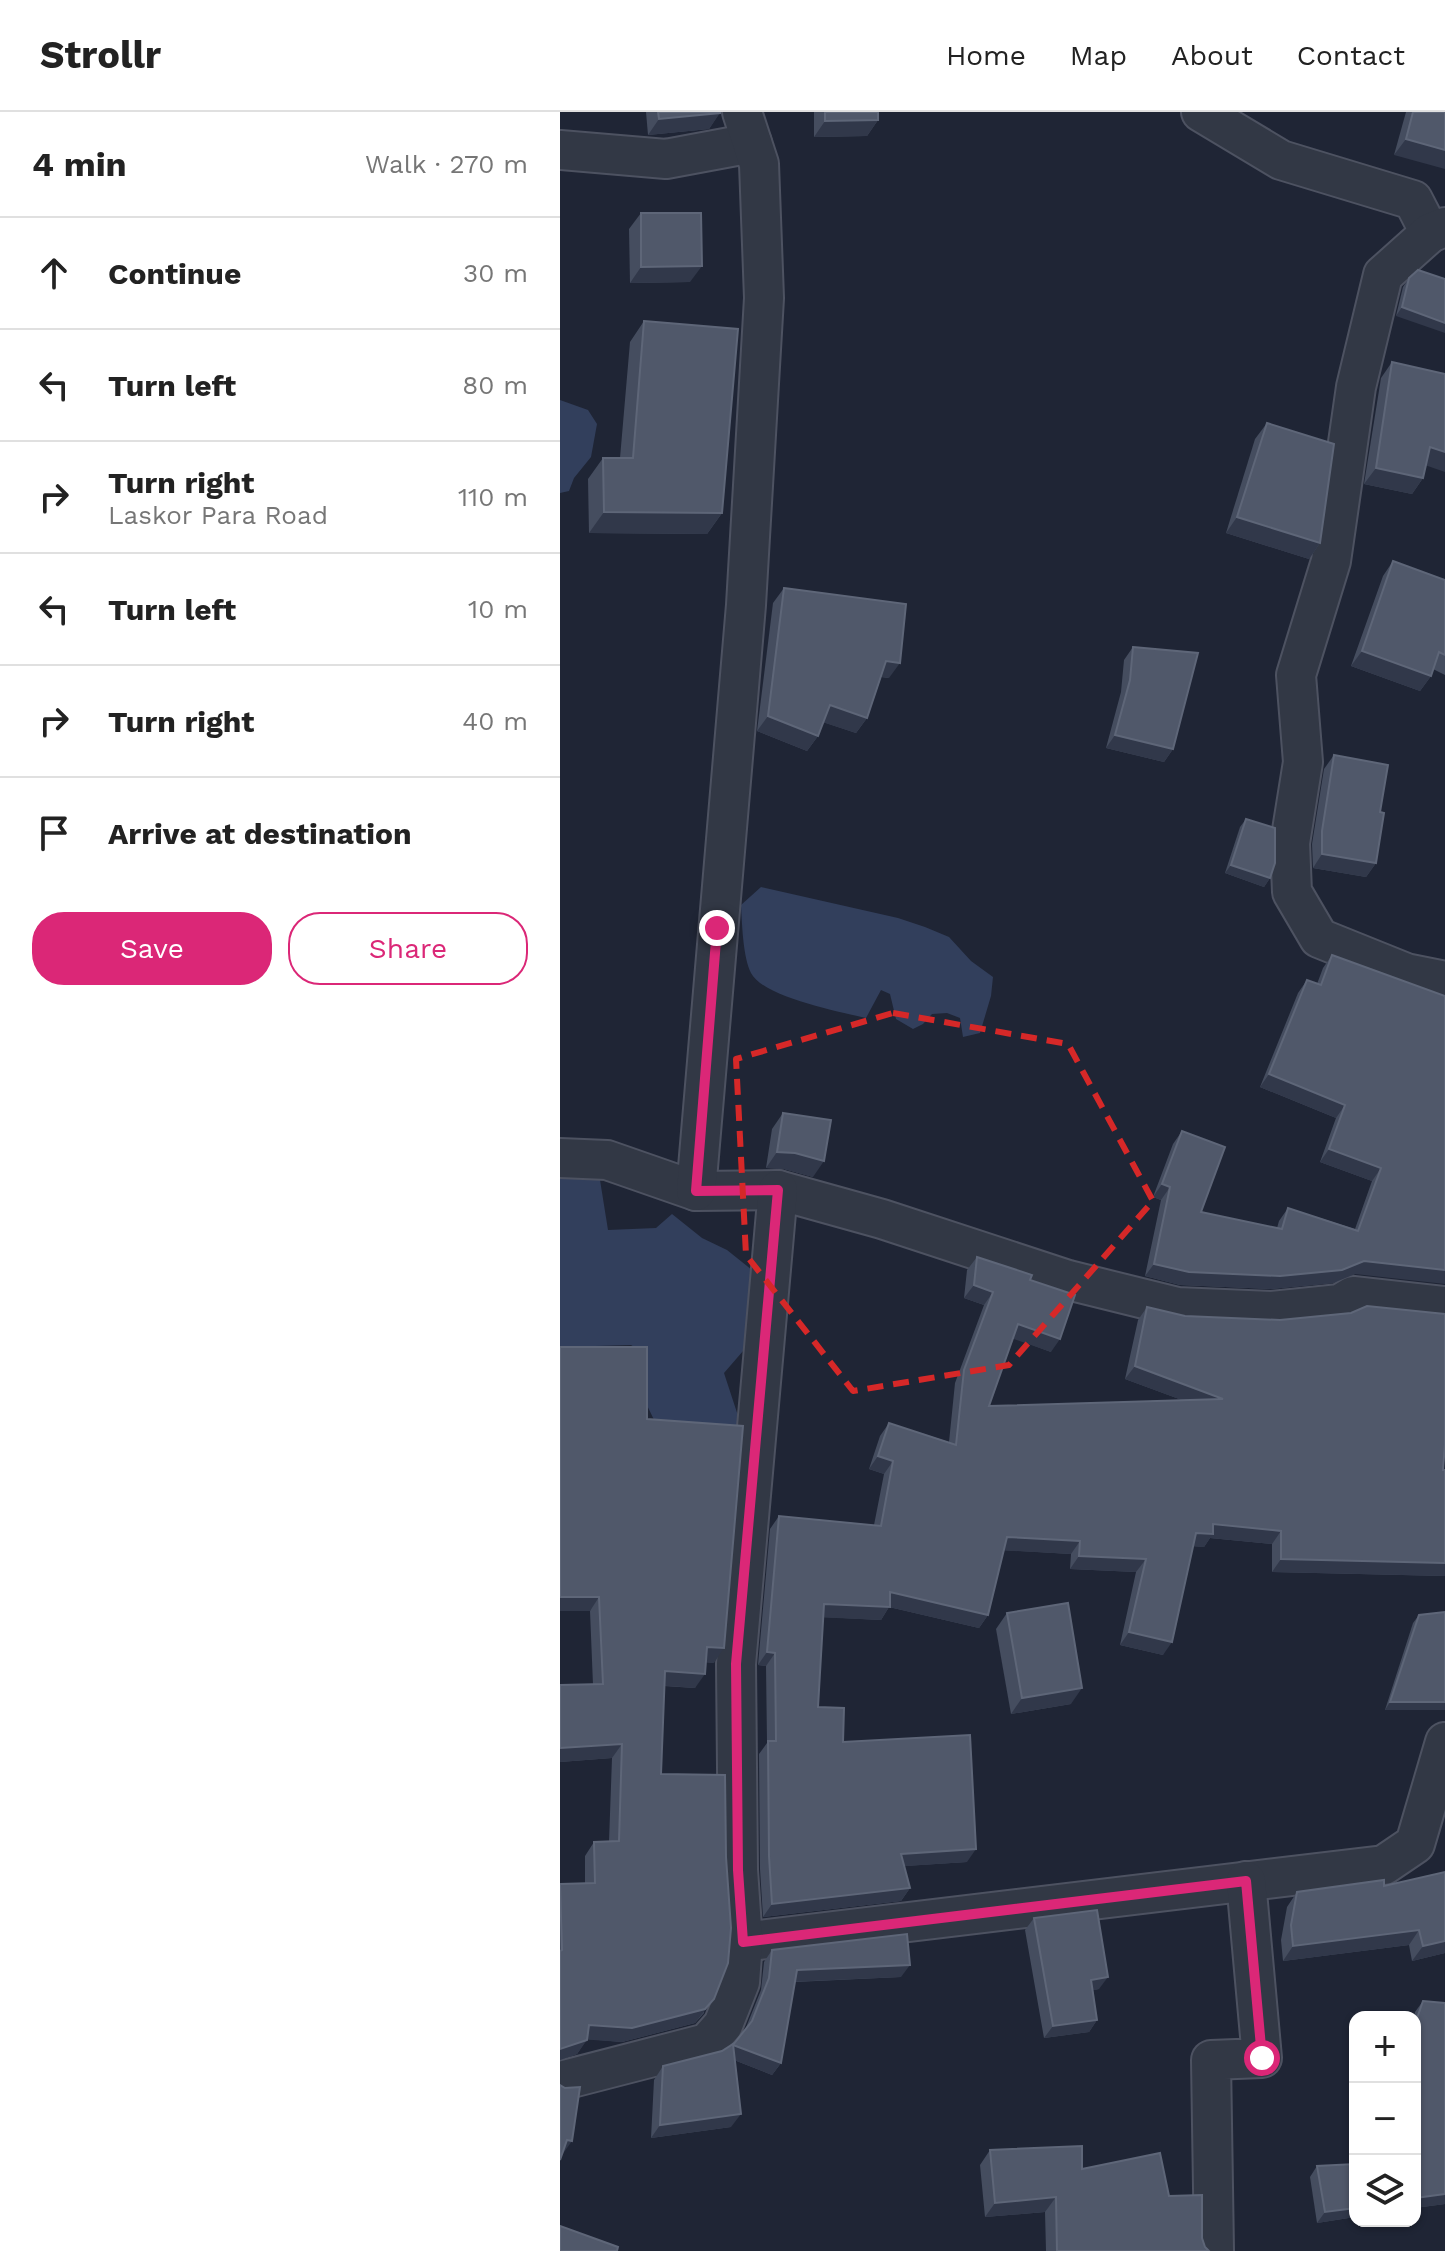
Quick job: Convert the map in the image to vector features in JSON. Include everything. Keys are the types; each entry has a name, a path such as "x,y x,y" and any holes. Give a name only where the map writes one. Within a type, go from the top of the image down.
{"street":[{"path":"1201,112 1281,160 1413,200 1437,230 1383,275 1356,387 1331,561 1296,675 1303,762 1290,843 1292,892 1319,938 1406,973 1445,981"},
{"path":"560,150 666,159 747,128 759,164 763,314 746,605 696,1191"},
{"path":"560,1158 607,1160 696,1191 778,1190 882,1219 1068,1280 1177,1307 1272,1311 1340,1304 1353,1296 1445,1306"},
{"path":"560,2081 707,2043 723,2025 740,1982 743,1942 738,1870 736,1664 778,1190"},
{"path":"743,1942 1384,1865 1415,1844 1445,1742"},
{"path":"1214,2251 1211,2060 1262,2058 1246,1881"}],"highlighted area":[{"path":"893,1013 1068,1044 1153,1201 1009,1365 853,1391 746,1255 736,1059"}],"water":[{"path":"560,400 588,410 597,424 591,457 574,478 569,491 560,493"},
{"path":"761,887 898,918 949,937 971,961 993,977 980,1033 963,1037 960,1018 947,1013 932,1014 913,1029 896,1019 890,994 881,990 866,1018 803,1002 758,982 746,958 741,905"},
{"path":"560,1168 586,1171 600,1180 608,1230 656,1228 672,1214 702,1238 727,1250 752,1270 761,1292 756,1336 724,1373 742,1428 656,1424 643,1397 647,1355 631,1345 560,1347"}],"building":[{"path":"658,112 720,112 720,113 659,119"},
{"path":"825,112 878,112 878,120 825,121"},
{"path":"1413,112 1445,112 1445,150 1406,139"},
{"path":"641,213 701,213 702,266 641,267"},
{"path":"1418,270 1445,279 1445,323 1402,307 1409,278"},
{"path":"644,321 738,329 722,513 604,512 603,458 633,458"},
{"path":"1392,362 1445,374 1445,452 1430,447 1423,478 1376,468"},
{"path":"1267,423 1334,444 1320,543 1237,517"},
{"path":"1393,561 1445,580 1445,655 1439,652 1431,676 1362,651"},
{"path":"784,588 906,604 900,663 886,661 867,718 830,705 818,736 768,716"},
{"path":"1133,647 1198,653 1173,749 1115,735 1130,680"},
{"path":"1334,755 1388,765 1376,863 1322,854 1322,831"},
{"path":"1246,819 1275,828 1275,863 1270,878 1231,865"},
{"path":"1332,955 1445,996 1445,1270 1364,1261 1342,1270 1280,1276 1189,1272 1154,1264 1170,1187 1162,1184 1182,1131 1225,1147 1201,1212 1282,1229 1288,1208 1358,1231 1381,1168 1329,1149 1345,1105 1269,1074 1307,980 1321,985"},
{"path":"783,1113 831,1120 824,1161 795,1153 777,1152"},
{"path":"977,1257 1032,1275 1030,1280 1075,1295 1060,1339 1018,1324 989,1406 1223,1399 1135,1366 1147,1307 1185,1316 1280,1320 1351,1313 1367,1306 1445,1314 1445,1563 1281,1559 1281,1531 1213,1524 1213,1534 1196,1533 1172,1642 1129,1632 1146,1559 1079,1556 1080,1541 1007,1537 988,1615 890,1592 890,1607 824,1604 818,1707 844,1708 843,1742 970,1735 976,1849 901,1854 910,1888 772,1904 768,1741 776,1741 775,1653 767,1652 779,1516 881,1526 893,1461 878,1456 889,1423 956,1445 964,1370 993,1292 974,1285"},
{"path":"560,1347 647,1347 647,1419 743,1426 724,1648 707,1647 705,1674 665,1671 661,1774 725,1775 731,1928 728,1963 714,1999 705,2009 632,2028 589,2025 587,2040 560,2049 560,1884 595,1883 594,1842 619,1841 622,1744 560,1748 560,1685 603,1684 599,1597 560,1597"},
{"path":"1068,1603 1082,1688 1022,1698 1007,1613"},
{"path":"1445,1612 1445,1702 1390,1702 1419,1615"},
{"path":"1445,1872 1445,1941 1423,1946 1419,1930 1293,1946 1291,1925 1297,1892 1384,1880 1384,1886"},
{"path":"1097,1910 1108,1977 1091,1980 1097,2020 1053,2026 1034,1918"},
{"path":"907,1934 910,1965 797,1970 781,2063 733,2045 752,2021 769,1978 772,1950"},
{"path":"1423,2001 1445,2003 1445,2194 1421,2197 1421,2011"},
{"path":"733,2044 741,2114 660,2125 663,2066 722,2051"},
{"path":"560,2085 565,2088 580,2087 572,2141 567,2140 560,2160"},
{"path":"1082,2146 1082,2169 1160,2153 1169,2196 1202,2195 1202,2238 1209,2251 1057,2251 1056,2197 995,2203 990,2150"},
{"path":"1349,2164 1349,2209 1325,2212 1317,2166"},
{"path":"560,2226 618,2247 617,2251 560,2251"}],"route":[{"path":"717,928 696,1191 778,1190 736,1664 738,1870 743,1942 1246,1881 1262,2058"}]}
